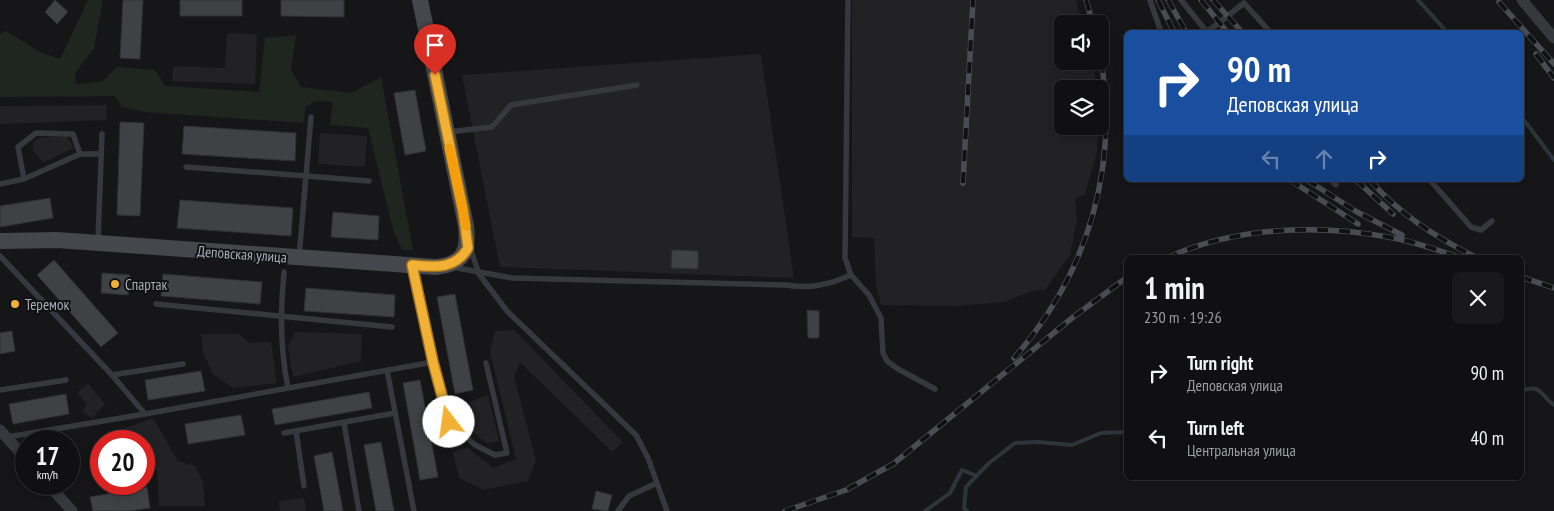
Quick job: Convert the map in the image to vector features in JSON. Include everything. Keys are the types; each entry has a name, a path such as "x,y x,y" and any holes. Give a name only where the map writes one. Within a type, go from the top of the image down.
{"street":[{"path":"420,0 468,238 468,248 464,255 445,266"},
{"path":"1522,0 1554,38"},
{"name":"Деповская улица","path":"0,240 57,240 299,259 445,266"},
{"path":"3,433 15,447"},
{"path":"58,495 72,511"}],"lane":[{"path":"848,0 844,247 851,275 870,295 879,313 887,361 935,389"},
{"path":"1150,0 1160,30"},
{"path":"1181,0 1205,30"},
{"path":"1210,30 1244,3 1268,30"},
{"path":"446,132 492,127 511,105 636,85"},
{"path":"299,259 312,117"},
{"path":"24,179 18,147 36,133 73,134 80,154"},
{"path":"98,243 102,134"},
{"path":"0,184 24,179 80,154 101,154"},
{"path":"186,167 369,181"},
{"path":"1332,182 1336,185"},
{"path":"1432,182 1471,227 1481,230 1492,221"},
{"path":"468,238 479,274 507,311 636,435 644,449 667,511"},
{"path":"0,256 112,375 145,414"},
{"path":"412,265 433,362 449,422 474,445 495,455 508,453 486,363"},
{"path":"445,266 479,274 512,278 786,285 809,288 819,287 851,275"},
{"path":"284,272 280,316 284,368 288,388"},
{"path":"156,304 392,327"},
{"path":"3,433 145,414 433,362"},
{"path":"112,375 183,364"},
{"path":"386,370 414,511"},
{"path":"0,390 66,380"},
{"path":"284,433 395,414"},
{"path":"344,423 359,511"},
{"path":"296,431 304,486"},
{"path":"618,511 629,496 657,483"}],"shaded area":[{"path":"88,0 103,0 94,48 75,73 76,84 101,82 117,67 155,70 165,86 259,92 265,38 296,35 291,70 301,87 351,93 381,77 413,250 402,250 394,233 368,128 330,125 333,102 316,101 306,106 303,123 144,112 122,107 115,96 0,97 0,34 6,31 40,52 60,59"},
{"path":"852,0 1076,0 1080,15 1054,15 1054,70 1094,70 1096,80 1054,80 1054,135 1098,135 1097,152 1085,194 1075,199 1077,220 1070,255 1045,290 1032,291 1004,302 958,306 881,305 876,284 874,238 852,237"},
{"path":"227,33 257,34 255,84 172,81 173,66 225,68"},
{"path":"761,54 794,278 500,267 462,75"},
{"path":"107,105 106,120 0,124 0,106"},
{"path":"320,133 367,136 365,167 318,164"},
{"path":"67,136 74,148 43,163 33,150 33,142 42,137"},
{"path":"514,330 623,442 612,452 520,362 514,377 536,460 528,481 483,490 459,478 453,452 467,447 493,468 516,459 490,352 495,331"},
{"path":"295,332 362,334 361,361 293,377 288,347"},
{"path":"201,334 239,334 249,343 271,342 277,383 233,388 213,374 203,352"},
{"path":"88,384 105,404 92,418 82,411 87,405 77,392"},
{"path":"488,395 499,441 486,443 470,429 460,405"},
{"path":"153,418 178,461 195,466 203,482 205,506 159,506 157,470 155,468 155,430 123,430"},
{"path":"304,498 306,511 280,511 279,501"}],"building":[{"path":"55,0 68,12 57,24 45,12"},
{"path":"123,0 143,0 140,59 120,58"},
{"path":"180,0 242,0 242,16 180,16"},
{"path":"281,0 344,0 344,17 281,16"},
{"path":"415,90 426,151 405,155 394,93"},
{"path":"120,122 144,123 140,216 117,215"},
{"path":"184,126 296,133 295,161 182,154"},
{"path":"50,198 53,218 0,227 0,206"},
{"path":"180,200 293,208 291,236 177,228"},
{"path":"333,212 379,216 378,240 331,237"},
{"path":"672,250 698,251 698,269 671,268"},
{"path":"54,260 118,333 101,347 37,275"},
{"name":"Спартак","path":"102,273 130,275 128,295 101,293"},
{"path":"163,274 262,282 260,304 161,296"},
{"path":"306,288 395,295 394,317 304,311"},
{"path":"455,294 473,390 455,394 437,297"},
{"path":"807,310 819,311 819,338 808,338"},
{"path":"12,331 15,351 0,354 0,333"},
{"path":"201,371 205,391 148,400 145,380"},
{"path":"420,380 438,477 420,480 403,383"},
{"path":"369,392 372,408 275,425 272,409"},
{"path":"66,394 69,414 13,424 9,404"},
{"path":"241,415 245,435 188,444 185,424"},
{"path":"381,442 394,511 376,511 364,445"},
{"path":"332,452 343,511 324,511 314,456"},
{"path":"596,491 612,495 608,511 592,509"},
{"path":"101,495 148,495 150,508 129,511 93,511 90,497"}],"waterway":[{"path":"1418,0 1445,30"},
{"path":"1524,120 1554,160"},
{"path":"1524,390 1537,389 1554,405"},
{"path":"967,511 964,508 966,487 989,463 1015,443 1038,442 1072,445 1101,433 1124,432"},
{"path":"925,511 950,493 962,470 977,476"}],"railway":[{"path":"963,183 973,0"},
{"path":"1086,0 1090,15"},
{"path":"1158,0 1173,30"},
{"path":"1168,0 1185,30"},
{"path":"1201,0 1225,30"},
{"path":"1213,0 1240,30"},
{"path":"1499,2 1524,30"},
{"path":"1524,30 1554,64"},
{"path":"1536,54 1554,78"},
{"path":"1014,358 1040,325 1062,290 1079,253 1093,215 1101,176 1106,136 1102,70"},
{"path":"1293,182 1358,224"},
{"path":"1310,182 1357,212 1402,235"},
{"path":"1358,182 1393,214"},
{"path":"1372,182 1406,215 1447,242 1471,255"},
{"path":"1175,255 1219,240 1247,234 1304,230 1333,230 1388,237 1416,243 1452,255"},
{"path":"1524,278 1554,288"},
{"path":"785,511 846,490 893,464 1072,318 1124,279"}],"slow traffic":[{"path":"449,148 466,226"}],"place":[{"name":"Спартак","path":"115,284"},
{"name":"Теремок","path":"15,304"}],"route":[{"path":"435,75 463,210 468,248 459,259 445,266 412,265 433,362 449,422"}]}
